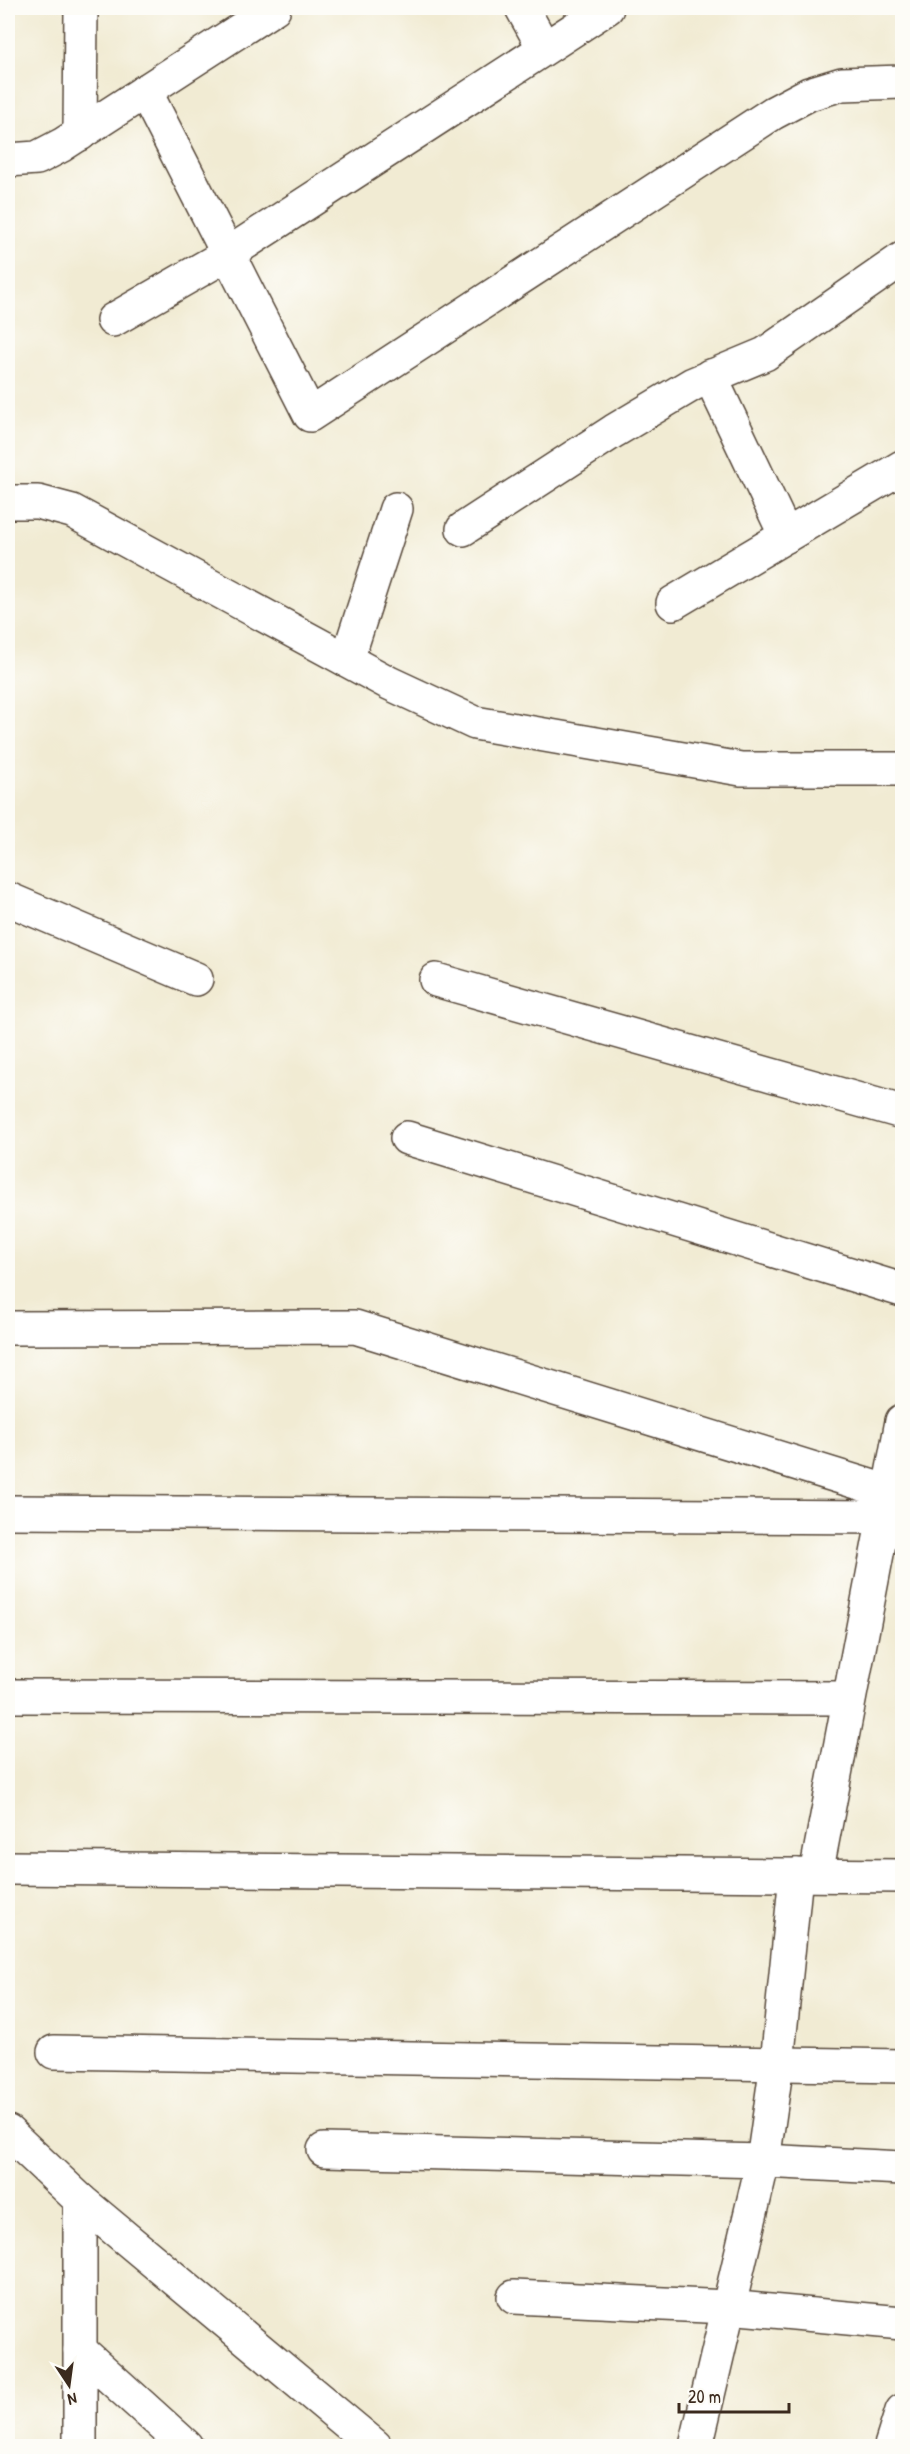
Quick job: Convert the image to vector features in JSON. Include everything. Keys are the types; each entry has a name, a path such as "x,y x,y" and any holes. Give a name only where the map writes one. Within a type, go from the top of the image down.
{"street":[{"path":"80,134 81,8"},
{"path":"8,160 37,158 80,134 274,8"},
{"path":"522,8 544,48"},
{"path":"113,320 228,254 607,8"},
{"path":"145,91 310,415 773,113 808,94 842,84 903,82"},
{"path":"463,529 614,431 693,384 765,354 903,259"},
{"path":"710,376 786,536"},
{"path":"673,603 903,467"},
{"path":"8,502 38,502 72,511 347,660 475,723 741,769 903,769"},
{"path":"347,660 396,509"},
{"path":"8,899 196,980"},
{"path":"436,980 903,1112"},
{"path":"407,1138 903,1290"},
{"path":"8,1328 356,1327 887,1504"},
{"path":"696,2446 763,2161 806,1874 849,1698 903,1421"},
{"path":"8,1512 887,1504"},
{"path":"8,1696 849,1698"},
{"path":"8,1868 903,1876"},
{"path":"54,2052 903,2066"},
{"path":"8,2132 80,2200 375,2446"},
{"path":"324,2150 763,2161 903,2168"},
{"path":"80,2200 80,2446"},
{"path":"514,2297 728,2307 903,2323"},
{"path":"80,2350 186,2446"},
{"path":"891,2446 903,2411"}]}
